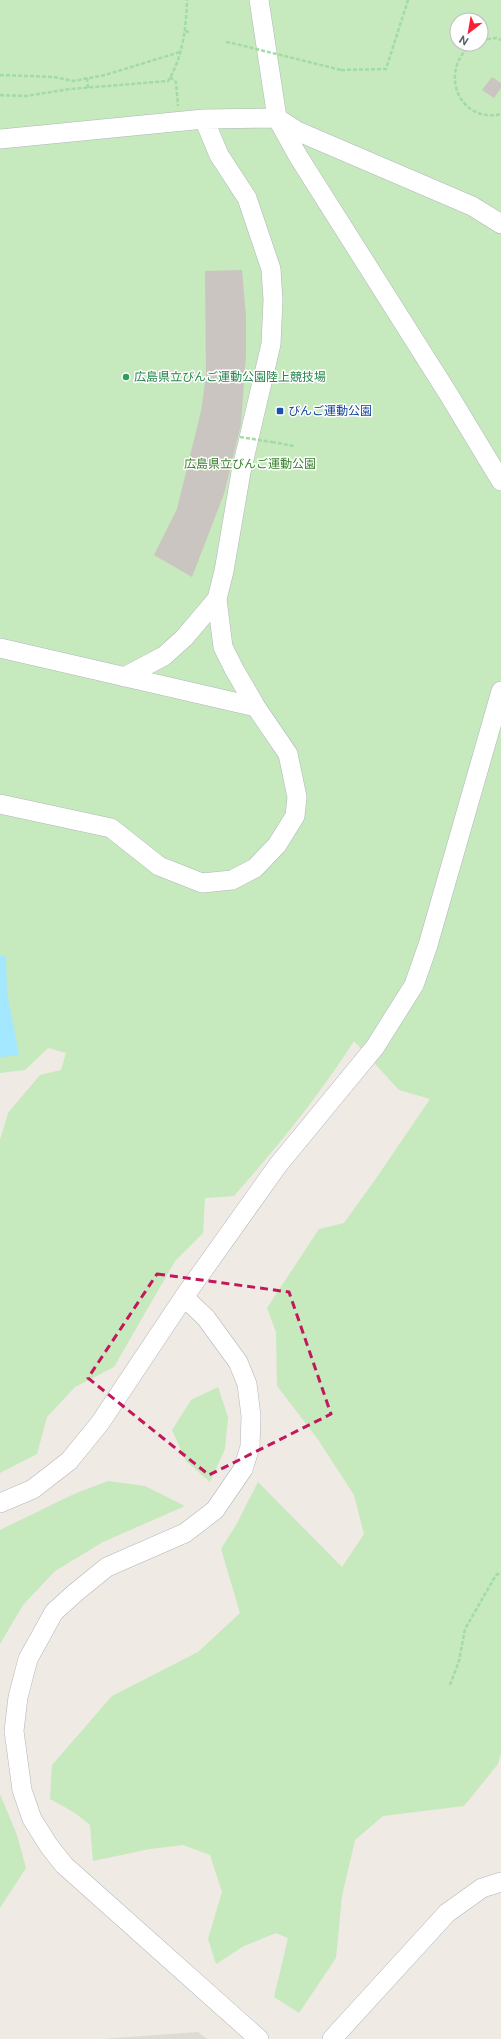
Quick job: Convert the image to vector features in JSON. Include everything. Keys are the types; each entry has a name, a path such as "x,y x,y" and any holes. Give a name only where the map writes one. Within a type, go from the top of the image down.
{"street":[{"path":"259,0 277,118 298,156 449,395 501,482"},
{"path":"0,139 204,119 277,118 297,131 472,206 501,224"},
{"path":"0,804 111,828 159,866 202,883 232,880 256,868 277,846 295,816 296,803 294,778 288,754 256,707 223,647 217,599 224,571 240,472 271,344 273,300 272,269 247,198 219,155 204,119"},
{"path":"124,677 164,656 184,638 217,599"},
{"path":"0,648 256,707"},
{"path":"0,1503 33,1489 69,1461 100,1423 184,1297 278,1165 375,1047 414,985 428,945 501,691"},
{"path":"184,1297 206,1318 238,1362 247,1384 251,1416 250,1447 243,1469 215,1510 185,1533 107,1567 54,1612 28,1659 18,1697 14,1730 22,1790 32,1819 49,1846 64,1865 259,2039"},
{"path":"332,2039 447,1913 482,1888 501,1882"}],"path":[{"path":"0,95 26,96 88,88 168,81 180,52 185,31 188,0"},
{"path":"226,42 341,70 386,69 408,0"},
{"path":"185,31 190,32"},
{"path":"489,39 496,38 501,40"},
{"path":"0,75 54,77 73,81 180,52"},
{"path":"463,52 456,64 454,76 456,89 462,100 471,109 483,114 501,114"},
{"path":"170,77 176,82 178,104"},
{"path":"87,78 88,88"},
{"path":"240,436 294,446"},
{"path":"450,1685 459,1661 465,1629 496,1575 501,1573"}],"highlighted area":[{"path":"157,1274 289,1292 331,1414 209,1475 88,1378"}],"shaded area":[{"path":"198,2032 207,2039 102,2039"}],"green space":[{"name":"広島県立びんご運動公園","path":"0,0 501,0 501,1753 498,1764 464,1806 383,1816 355,1840 342,1896 336,1958 299,2013 274,1997 288,1938 276,1933 244,1946 216,1964 208,1939 222,1892 210,1855 183,1845 150,1849 93,1861 90,1825 75,1813 50,1799 52,1765 112,1696 198,1652 240,1613 221,1549 236,1525 258,1482 342,1567 364,1534 354,1495 317,1438 277,1386 276,1332 267,1308 319,1229 344,1223 430,1099 399,1090 354,1041 327,1082 297,1121 234,1196 205,1198 203,1233 175,1261 114,1367 75,1387 47,1417 37,1454 0,1473 0,1140 8,1113 40,1075 61,1070 66,1053 48,1048 25,1070 0,1073"},
{"path":"218,1387 228,1417 225,1449 210,1482 186,1461 172,1430 191,1400"},
{"path":"108,1481 145,1486 185,1506 103,1542 55,1571 23,1605 0,1644 0,1530 74,1494"},
{"path":"0,1794 17,1835 26,1868 0,1908"}],"water":[{"path":"0,955 6,956 7,992 19,1055 0,1057"}],"building":[{"path":"492,77 501,83 501,88 494,98 482,90"},
{"path":"242,270 246,317 246,355 241,424 224,494 192,577 154,555 177,509 201,411 206,376 205,271"}],"place":[{"name":"広島県立びんご運動公園陸上競技場","path":"126,377"},
{"name":"びんご運動公園","path":"280,411"}]}
